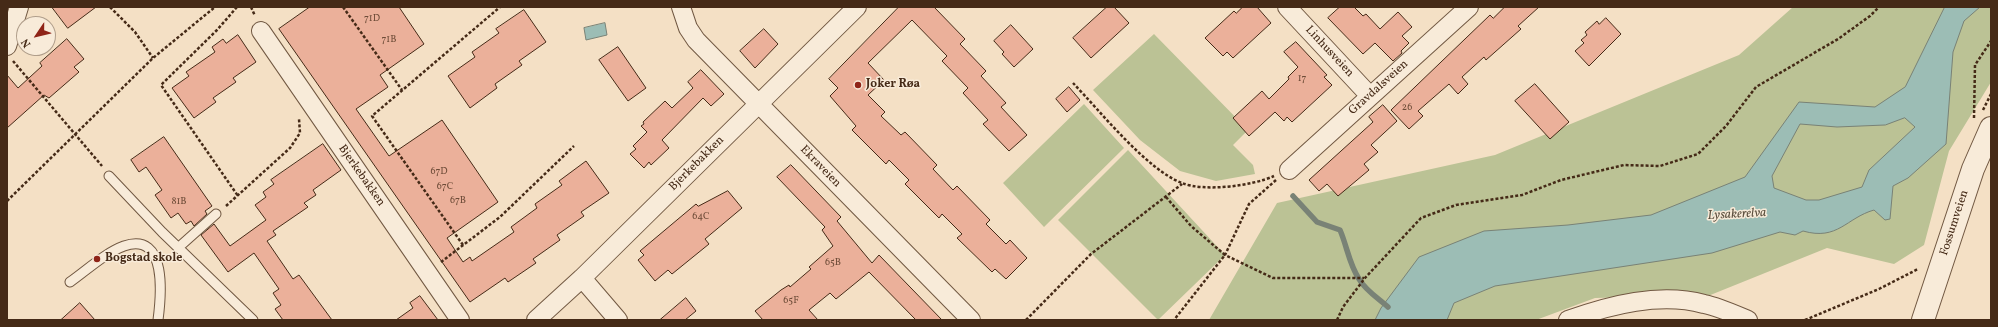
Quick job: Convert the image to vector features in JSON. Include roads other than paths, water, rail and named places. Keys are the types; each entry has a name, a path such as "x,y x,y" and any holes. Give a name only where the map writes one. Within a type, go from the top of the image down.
{"street":[{"path":"9,53 19,7"},
{"name":"Ekraveien","path":"681,7 691,33 971,320"},
{"name":"Bjerkebakken","path":"536,320 582,278 857,7"},
{"name":"Linhusveien","path":"1287,7 1370,96"},
{"name":"Gravdalsveien","path":"1289,170 1470,7"},
{"name":"Bjerkebakken","path":"261,31 460,320"},
{"name":"Fossumveien","path":"1923,320 1973,168 1982,126"},
{"path":"582,278 618,320"},
{"path":"1568,320 1622,304 1671,299 1704,304 1748,320"}],"lane":[{"path":"109,176 253,320"},
{"path":"179,247 216,214"},
{"path":"70,282 120,248 132,245 145,247 153,253 158,265 160,306 158,320"}],"water":[{"name":"Lysakerelva","path":"1945,7 1980,7 1964,21 1953,52 1946,144 1908,178 1893,186 1890,219 1885,220 1874,210 1833,231 1825,233 1803,231 1795,235 1780,232 1712,253 1495,286 1454,303 1447,320 1375,320 1381,308 1419,257 1484,231 1568,225 1651,215 1745,177 1799,102 1875,107 1905,87","holes":["1905,118 1915,127 1869,170 1862,187 1819,200 1806,200 1774,188 1772,176 1800,124 1837,127 1885,125"]},
{"path":"605,23 607,35 586,40 584,28"}],"waterway":[{"path":"1293,196 1317,222 1340,230 1353,267 1359,279 1368,291 1388,307"}],"place":[{"name":"Joker Røa","path":"858,85"},
{"name":"Bogstad skole","path":"97,259"}]}
